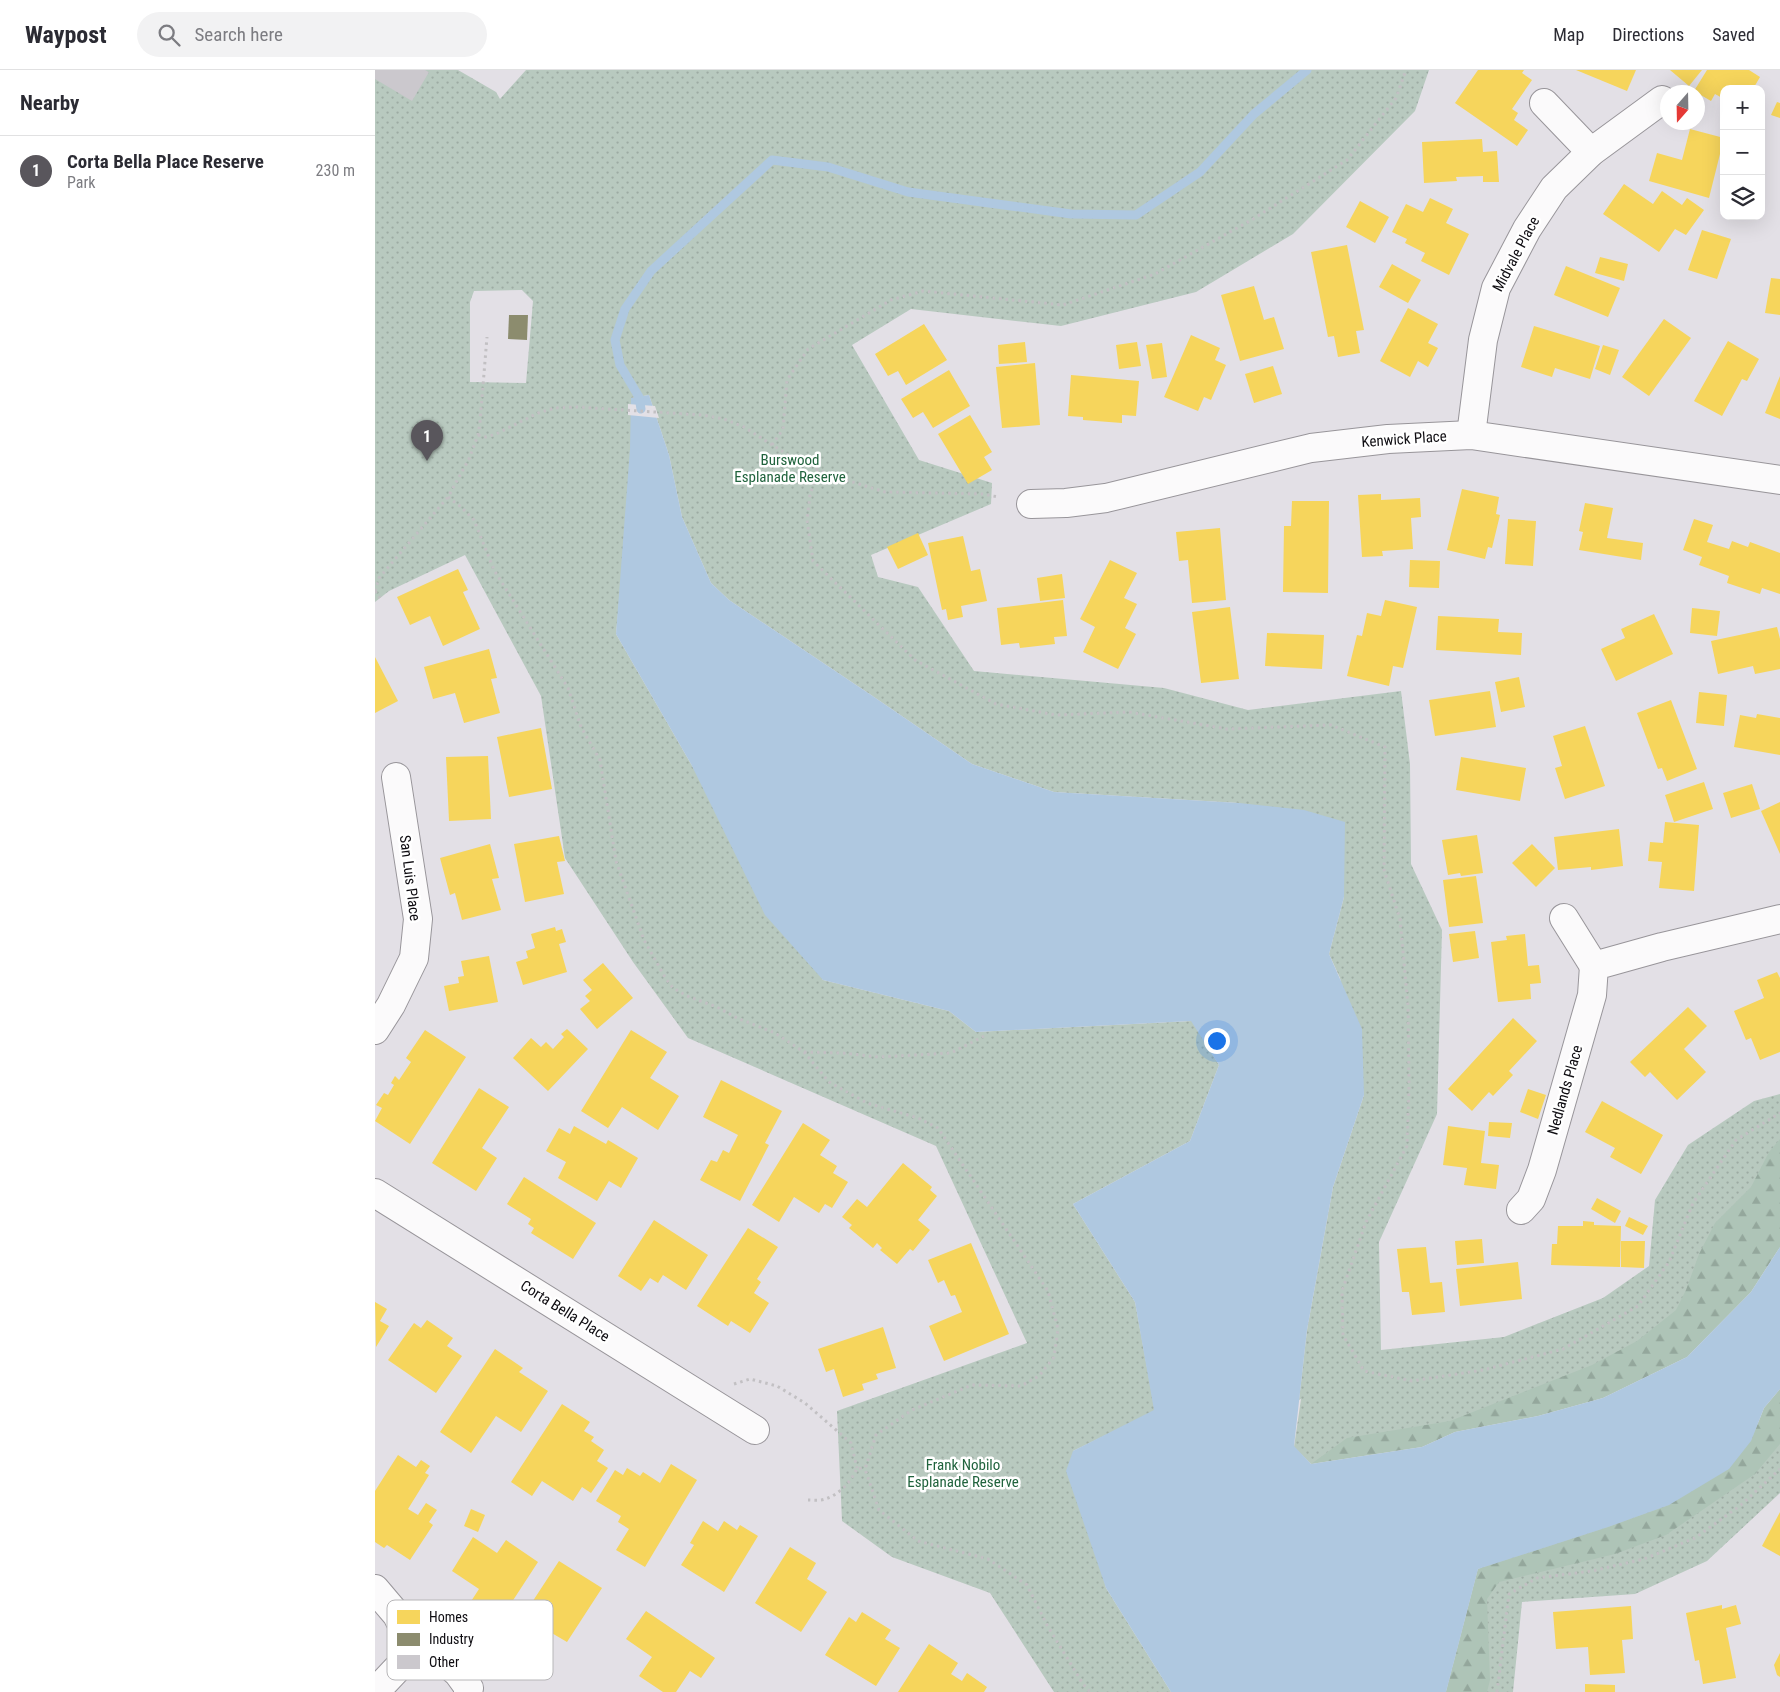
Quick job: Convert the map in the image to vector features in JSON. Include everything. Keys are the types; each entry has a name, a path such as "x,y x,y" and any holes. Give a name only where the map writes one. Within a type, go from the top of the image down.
{"street":[{"name":"Midvale Place","path":"1471,435 1483,340 1495,288 1527,229 1554,188 1591,152 1660,101"},
{"path":"1544,104 1591,152"},
{"name":"Kenwick Place","path":"1031,504 1066,503 1106,498 1311,448 1388,439 1471,435 1780,480"},
{"name":"San Luis Place","path":"375,1030 391,1005 414,958 418,920 396,777"},
{"path":"1563,918 1594,966 1662,947 1780,919"},
{"name":"Nedlands Place","path":"1521,1210 1531,1198 1542,1170 1592,996 1594,966"},
{"name":"Corta Bella Place","path":"375,1193 755,1430"},
{"path":"375,1589 387,1603"},
{"path":"375,1692 387,1679"},
{"path":"463,1680 469,1688 468,1692"}],"path":[{"path":"772,445 783,429 787,380 808,349 883,304 923,291 1063,305 1155,274 1253,219 1347,160 1396,98 1406,70"},
{"path":"380,598 375,591 379,578 448,497 469,459 478,435 483,404 487,337"},
{"path":"478,435 486,437 496,434 555,408 577,407 702,414 732,422 754,433 788,455 819,470 885,492 983,494 998,497"},
{"path":"819,470 809,495 807,520 813,562 915,660 995,704 1056,715 1129,712 1227,729 1331,725 1385,747 1384,870 1400,919 1408,1006 1409,1086 1407,1146 1365,1222 1342,1291 1343,1335 1364,1371 1412,1381 1483,1370 1563,1349 1638,1306 1669,1262 1693,1202 1736,1140 1780,1113"},
{"path":"448,497 461,506 473,520 494,570 568,688 581,727 601,760 616,861 644,940 665,979 673,988 687,996 775,1033 804,1052 829,1082 867,1103 918,1118 939,1128 1048,1291 1058,1329 1054,1357 1039,1376 1021,1386 972,1385 912,1410 876,1435 865,1469 879,1510 918,1541 988,1559 1027,1585 1047,1625 1083,1684 1090,1692"},
{"path":"804,1052 879,1057 951,1053 985,1036"},
{"path":"709,1401 729,1386 750,1379 777,1386 805,1402 851,1443 857,1468 853,1477 846,1486 826,1499 808,1500"},
{"path":"857,1468 865,1469"},
{"path":"1497,1692 1509,1594 1537,1578 1592,1571 1644,1559 1695,1538 1741,1505 1780,1469"}],"green space":[{"path":"375,70 458,70 496,92 500,99 526,70 1429,70 1415,111 1293,234 1196,292 1061,326 911,309 852,345 919,460 992,483 991,504 871,555 878,577 918,587 974,671 1164,688 1248,710 1401,691 1410,764 1411,864 1442,930 1437,1114 1379,1242 1381,1350 1504,1337 1603,1298 1649,1266 1655,1200 1688,1145 1754,1101 1780,1094 1780,1247 1687,1357 1311,1464 1294,1447 1301,1399 1299,1400 1307,1330 1333,1187 1364,1095 1340,978 1329,954 1344,897 1239,803 1054,792 972,764 729,600 711,583 682,517 669,455 649,395 631,398 637,417 616,634 691,764 823,980 949,1011 976,1032 1192,1021 1219,1065 1190,1141 1073,1204 1135,1302 1155,1411 1073,1451 1106,1588 1171,1692 1054,1692 990,1593 892,1557 842,1521 837,1411 1027,1343 936,1146 688,1038 633,962 565,858 541,696 465,555 389,591 375,602","holes":["522,290 533,301 526,383 470,382 470,302 474,291"]},
{"path":"1780,1139 1780,1247 1751,1292 1687,1357 1603,1398 1538,1416 1455,1432 1422,1447 1311,1464 1347,1438 1450,1421 1592,1365 1637,1341 1676,1310 1686,1290 1699,1254 1715,1223 1751,1187 1769,1152"},
{"path":"1780,1389 1780,1493 1707,1561 1635,1594 1522,1602 1513,1692 1446,1692 1478,1569 1729,1469"},
{"path":"1780,1389 1780,1444 1755,1474 1666,1535 1615,1554 1499,1582 1487,1599 1490,1680 1487,1692 1446,1692 1478,1569 1669,1505 1751,1441 1764,1408"}],"water":[{"path":"649,395 669,455 682,517 711,583 729,600 972,764 1054,792 1239,803 1304,810 1345,822 1344,897 1329,954 1362,1029 1364,1095 1333,1187 1307,1330 1294,1446 1311,1464 1422,1447 1455,1432 1538,1416 1603,1398 1687,1357 1751,1292 1780,1247 1780,1389 1764,1408 1751,1441 1729,1469 1669,1505 1478,1569 1446,1692 1171,1692 1106,1588 1066,1471 1073,1451 1154,1410 1135,1302 1073,1204 1190,1141 1219,1065 1191,1021 976,1032 949,1011 823,980 765,915 691,764 616,634 630,449 631,398"}],"pier":[{"path":"628,404 655,406 659,418 628,415"}],"building: Homes":[{"path":"1478,70 1524,70 1522,73 1532,80 1512,109 1518,113 1514,120 1528,130 1517,146 1455,103"},
{"path":"1576,70 1636,70 1627,91"},
{"path":"1670,70 1702,70 1688,85"},
{"path":"1707,70 1749,70 1760,77 1755,85 1720,85 1720,97 1715,94 1711,101 1705,97 1705,85 1698,85"},
{"path":"1777,102 1780,103 1780,118 1771,115"},
{"path":"1690,130 1720,137 1720,154 1709,198 1649,181 1657,153 1682,160"},
{"path":"1482,139 1483,152 1497,151 1499,182 1483,182 1483,176 1456,177 1457,181 1424,183 1422,142"},
{"path":"1624,184 1653,204 1662,191 1682,205 1687,198 1704,210 1686,235 1675,229 1659,252 1603,214"},
{"path":"1430,198 1453,209 1446,223 1469,234 1449,275 1421,261 1425,253 1405,243 1407,239 1392,232 1406,204 1423,212"},
{"path":"1360,201 1389,217 1375,243 1346,227"},
{"path":"1702,230 1731,239 1717,279 1688,270"},
{"path":"1347,245 1364,330 1356,331 1360,353 1338,357 1334,336 1328,337 1311,252"},
{"path":"1600,257 1628,264 1624,281 1595,273"},
{"path":"1392,264 1421,280 1408,303 1379,287"},
{"path":"1566,266 1620,288 1608,317 1554,295"},
{"path":"1771,278 1780,279 1780,315 1765,313"},
{"path":"1254,286 1264,320 1274,317 1284,349 1240,361 1221,295"},
{"path":"1408,308 1438,324 1428,343 1438,348 1428,367 1418,361 1410,377 1380,361"},
{"path":"1664,319 1691,338 1649,396 1622,377"},
{"path":"924,324 947,360 906,385 898,371 888,376 875,354"},
{"path":"1534,326 1600,346 1590,379 1555,368 1552,377 1521,367"},
{"path":"1191,335 1220,348 1215,360 1226,365 1211,400 1204,397 1198,411 1164,397"},
{"path":"1728,341 1759,359 1747,381 1742,379 1722,416 1694,401"},
{"path":"1025,342 1027,362 999,364 998,345"},
{"path":"1137,342 1141,366 1119,369 1116,345"},
{"path":"1162,343 1167,377 1152,379 1146,345"},
{"path":"1603,345 1619,350 1610,375 1595,369"},
{"path":"1035,363 1040,425 1002,428 996,367"},
{"path":"1273,366 1282,394 1254,403 1245,374"},
{"path":"949,370 970,406 933,428 923,412 913,418 901,399"},
{"path":"1071,375 1139,381 1136,416 1122,415 1122,423 1083,420 1083,417 1068,416"},
{"path":"1780,376 1780,419 1765,413"},
{"path":"970,415 992,452 984,457 992,470 968,484 938,434"},
{"path":"1462,489 1499,497 1496,514 1500,515 1492,548 1488,547 1485,559 1447,550"},
{"path":"1381,494 1381,500 1420,498 1421,517 1411,518 1413,549 1382,551 1383,556 1362,557 1358,495"},
{"path":"1292,501 1329,501 1328,593 1283,592 1284,526 1291,526"},
{"path":"1585,503 1613,508 1607,538 1643,543 1641,560 1579,550 1583,532 1579,531"},
{"path":"1508,519 1536,521 1533,566 1505,564"},
{"path":"1694,519 1713,525 1707,542 1729,549 1732,541 1748,547 1750,542 1780,553 1780,594 1762,588 1760,594 1727,583 1729,576 1699,565 1702,557 1683,550"},
{"path":"1220,528 1226,600 1192,603 1188,560 1179,561 1176,532"},
{"path":"918,533 928,555 898,569 887,547"},
{"path":"963,536 971,571 980,569 987,601 961,606 963,617 948,620 946,609 942,610 928,543"},
{"path":"1110,560 1137,573 1124,598 1137,604 1125,628 1136,634 1118,669 1083,652 1095,627 1080,619"},
{"path":"1410,560 1440,561 1439,588 1409,587"},
{"path":"458,569 468,590 463,592 480,629 443,646 430,616 410,625 397,597"},
{"path":"1062,574 1065,598 1040,601 1037,578"},
{"path":"1063,600 1067,636 1054,637 1055,644 1020,648 1019,643 1001,645 997,608"},
{"path":"1385,600 1417,607 1403,668 1393,666 1389,686 1347,676 1357,635 1362,636 1367,613 1381,616"},
{"path":"1230,607 1239,679 1201,683 1192,612"},
{"path":"1692,608 1720,611 1717,636 1690,633"},
{"path":"1654,614 1673,654 1616,681 1601,649 1625,638 1621,629"},
{"path":"1438,616 1499,619 1498,632 1522,633 1521,655 1436,650"},
{"path":"1777,627 1780,639 1780,669 1755,674 1753,666 1718,674 1711,641"},
{"path":"1267,633 1324,635 1322,669 1265,666"},
{"path":"489,649 497,678 491,679 500,713 464,723 455,693 433,699 424,667"},
{"path":"375,657 398,701 375,713"},
{"path":"1519,677 1525,707 1501,712 1495,682"},
{"path":"1490,691 1496,727 1435,736 1429,700"},
{"path":"1699,692 1727,695 1724,726 1696,723"},
{"path":"1671,700 1697,769 1667,781 1662,768 1658,769 1637,713"},
{"path":"1757,714 1780,718 1780,755 1734,747 1740,715 1756,718"},
{"path":"1585,726 1605,786 1565,799 1555,768 1562,766 1553,736"},
{"path":"541,728 552,789 509,797 497,737"},
{"path":"488,756 491,819 449,821 446,757"},
{"path":"1461,757 1526,768 1520,801 1456,790"},
{"path":"1704,782 1713,809 1674,822 1665,795"},
{"path":"1752,784 1760,809 1731,818 1723,793"},
{"path":"1780,802 1780,854 1761,811"},
{"path":"1665,822 1699,825 1694,891 1659,888 1662,862 1648,861 1650,842 1663,843"},
{"path":"1619,829 1623,866 1591,870 1591,867 1558,870 1554,837"},
{"path":"1477,835 1483,873 1461,876 1460,873 1448,875 1442,840"},
{"path":"559,836 565,861 557,862 564,894 525,902 514,844"},
{"path":"490,844 499,878 492,879 501,910 462,920 455,893 450,895 440,858"},
{"path":"1532,844 1555,868 1536,887 1512,863"},
{"path":"1476,876 1483,923 1449,927 1443,880"},
{"path":"555,927 556,931 562,929 566,942 559,944 567,972 523,985 516,962 528,958 526,951 535,948 531,934"},
{"path":"1475,931 1479,958 1453,962 1449,934"},
{"path":"1525,934 1528,966 1539,965 1541,983 1530,984 1531,999 1498,1002 1491,942 1507,940 1506,936"},
{"path":"489,956 498,1002 449,1011 444,986 459,983 458,977 464,976 461,961"},
{"path":"603,963 633,998 597,1029 580,1009 590,1001 585,996 592,990 583,980"},
{"path":"1777,972 1780,978 1780,1052 1760,1060 1751,1038 1746,1040 1734,1011 1764,998 1757,980"},
{"path":"1688,1007 1707,1026 1684,1049 1706,1072 1677,1100 1650,1072 1645,1077 1630,1062"},
{"path":"1513,1018 1537,1041 1509,1071 1513,1075 1493,1096 1489,1092 1472,1111 1448,1089"},
{"path":"567,1029 588,1049 548,1091 513,1058 531,1038 541,1047 546,1042 553,1049 564,1037 561,1034"},
{"path":"425,1030 466,1057 410,1144 375,1121 382,1108 376,1105 384,1093 388,1095 394,1085 391,1083 395,1076 399,1080 411,1062 406,1058"},
{"path":"631,1030 667,1052 650,1078 679,1096 658,1130 622,1107 608,1128 581,1111"},
{"path":"721,1080 782,1111 765,1143 769,1145 740,1201 700,1180 711,1160 717,1162 723,1150 729,1153 738,1135 703,1117"},
{"path":"479,1088 509,1107 482,1148 497,1158 476,1191 432,1163"},
{"path":"1528,1089 1546,1095 1538,1119 1520,1112"},
{"path":"1602,1101 1663,1135 1641,1174 1610,1157 1615,1148 1585,1132"},
{"path":"1489,1122 1512,1123 1510,1138 1488,1136"},
{"path":"803,1123 830,1140 820,1155 837,1166 833,1173 848,1182 832,1208 825,1204 819,1213 794,1197 779,1222 752,1205"},
{"path":"574,1126 606,1144 608,1140 638,1158 621,1188 609,1181 597,1201 558,1178 566,1162 546,1151 559,1128 570,1134"},
{"path":"1448,1126 1485,1131 1481,1163 1499,1165 1496,1189 1464,1185 1467,1168 1443,1165"},
{"path":"903,1163 932,1187 930,1190 937,1196 918,1220 930,1230 913,1251 910,1249 897,1264 880,1250 882,1248 877,1243 873,1248 849,1228 852,1225 842,1217 857,1199 867,1207"},
{"path":"524,1177 596,1223 573,1259 531,1233 534,1228 528,1224 531,1219 507,1204"},
{"path":"1597,1198 1621,1211 1615,1223 1591,1209"},
{"path":"1629,1217 1648,1226 1643,1235 1625,1226"},
{"path":"654,1220 708,1255 686,1290 663,1275 658,1283 650,1278 641,1291 618,1276"},
{"path":"1583,1221 1594,1222 1594,1225 1621,1226 1620,1267 1551,1265 1552,1244 1557,1244 1558,1226 1583,1226"},
{"path":"748,1228 778,1247 757,1279 761,1282 754,1293 769,1303 750,1333 731,1321 728,1326 697,1306"},
{"path":"1482,1239 1484,1263 1457,1265 1455,1241"},
{"path":"1621,1241 1645,1241 1644,1268 1621,1267"},
{"path":"971,1243 1009,1334 944,1361 929,1326 962,1312 955,1295 951,1296 944,1280 938,1283 928,1260"},
{"path":"1426,1247 1430,1283 1442,1282 1445,1312 1412,1315 1409,1292 1402,1292 1397,1249"},
{"path":"1518,1262 1522,1299 1460,1306 1456,1269"},
{"path":"375,1302 387,1309 380,1321 389,1326 376,1347"},
{"path":"427,1320 453,1338 447,1346 462,1356 436,1393 388,1360 414,1323 421,1328"},
{"path":"883,1327 896,1368 876,1374 878,1379 862,1384 864,1390 843,1397 834,1369 826,1372 818,1349"},
{"path":"495,1349 523,1368 519,1372 548,1391 521,1432 496,1416 471,1453 440,1432"},
{"path":"562,1404 590,1422 584,1431 594,1437 591,1441 604,1450 597,1461 608,1468 591,1493 582,1487 573,1501 542,1481 532,1496 511,1482"},
{"path":"398,1455 416,1467 421,1460 430,1466 425,1473 429,1475 408,1509 418,1515 426,1503 437,1510 429,1522 433,1525 410,1560 387,1545 384,1548 375,1542 375,1491"},
{"path":"671,1464 697,1480 645,1567 616,1550 629,1529 618,1522 621,1516 596,1501 615,1470 623,1475 627,1468 640,1476 643,1472 660,1483"},
{"path":"471,1509 485,1515 478,1532 464,1526"},
{"path":"1780,1512 1780,1556 1762,1546"},
{"path":"703,1521 718,1531 724,1521 737,1530 740,1525 758,1536 724,1592 681,1565 694,1545 690,1543"},
{"path":"473,1537 497,1553 506,1540 538,1562 513,1600 472,1600 479,1589 452,1571"},
{"path":"790,1547 816,1563 807,1579 827,1592 801,1632 755,1603"},
{"path":"559,1561 602,1588 567,1642 553,1634 553,1600 534,1600"},
{"path":"1722,1605 1722,1609 1736,1605 1741,1624 1726,1628 1736,1678 1703,1684 1699,1660 1695,1661 1686,1613"},
{"path":"1631,1606 1633,1639 1622,1640 1625,1673 1590,1675 1588,1647 1556,1649 1553,1612"},
{"path":"646,1611 715,1658 701,1678 690,1671 676,1692 663,1692 639,1676 652,1657 626,1639"},
{"path":"862,1612 891,1630 885,1639 900,1648 876,1686 825,1655 849,1617 856,1622"},
{"path":"929,1644 958,1663 951,1674 962,1681 967,1673 987,1687 984,1692 898,1692"},
{"path":"1780,1653 1780,1677 1777,1675 1774,1665"},
{"path":"1585,1684 1615,1685 1615,1692 1585,1692"}],"building: Industry":[{"path":"509,315 528,315 527,340 508,339"}],"building: Other":[{"path":"375,70 425,70 429,72 412,101 375,79"}],"waterway":[{"path":"641,409 639,397 620,365 615,340 625,309 651,271 772,160 828,167 908,192 1071,214 1136,215 1200,172 1254,114 1307,70"}],"place":[{"name":"Corta Bella Place Reserve","path":"427,461"}],"park label":[{"name":"Burswood Esplanade Reserve","path":"790,468"},
{"name":"Frank Nobilo Esplanade Reserve","path":"963,1474"}]}
